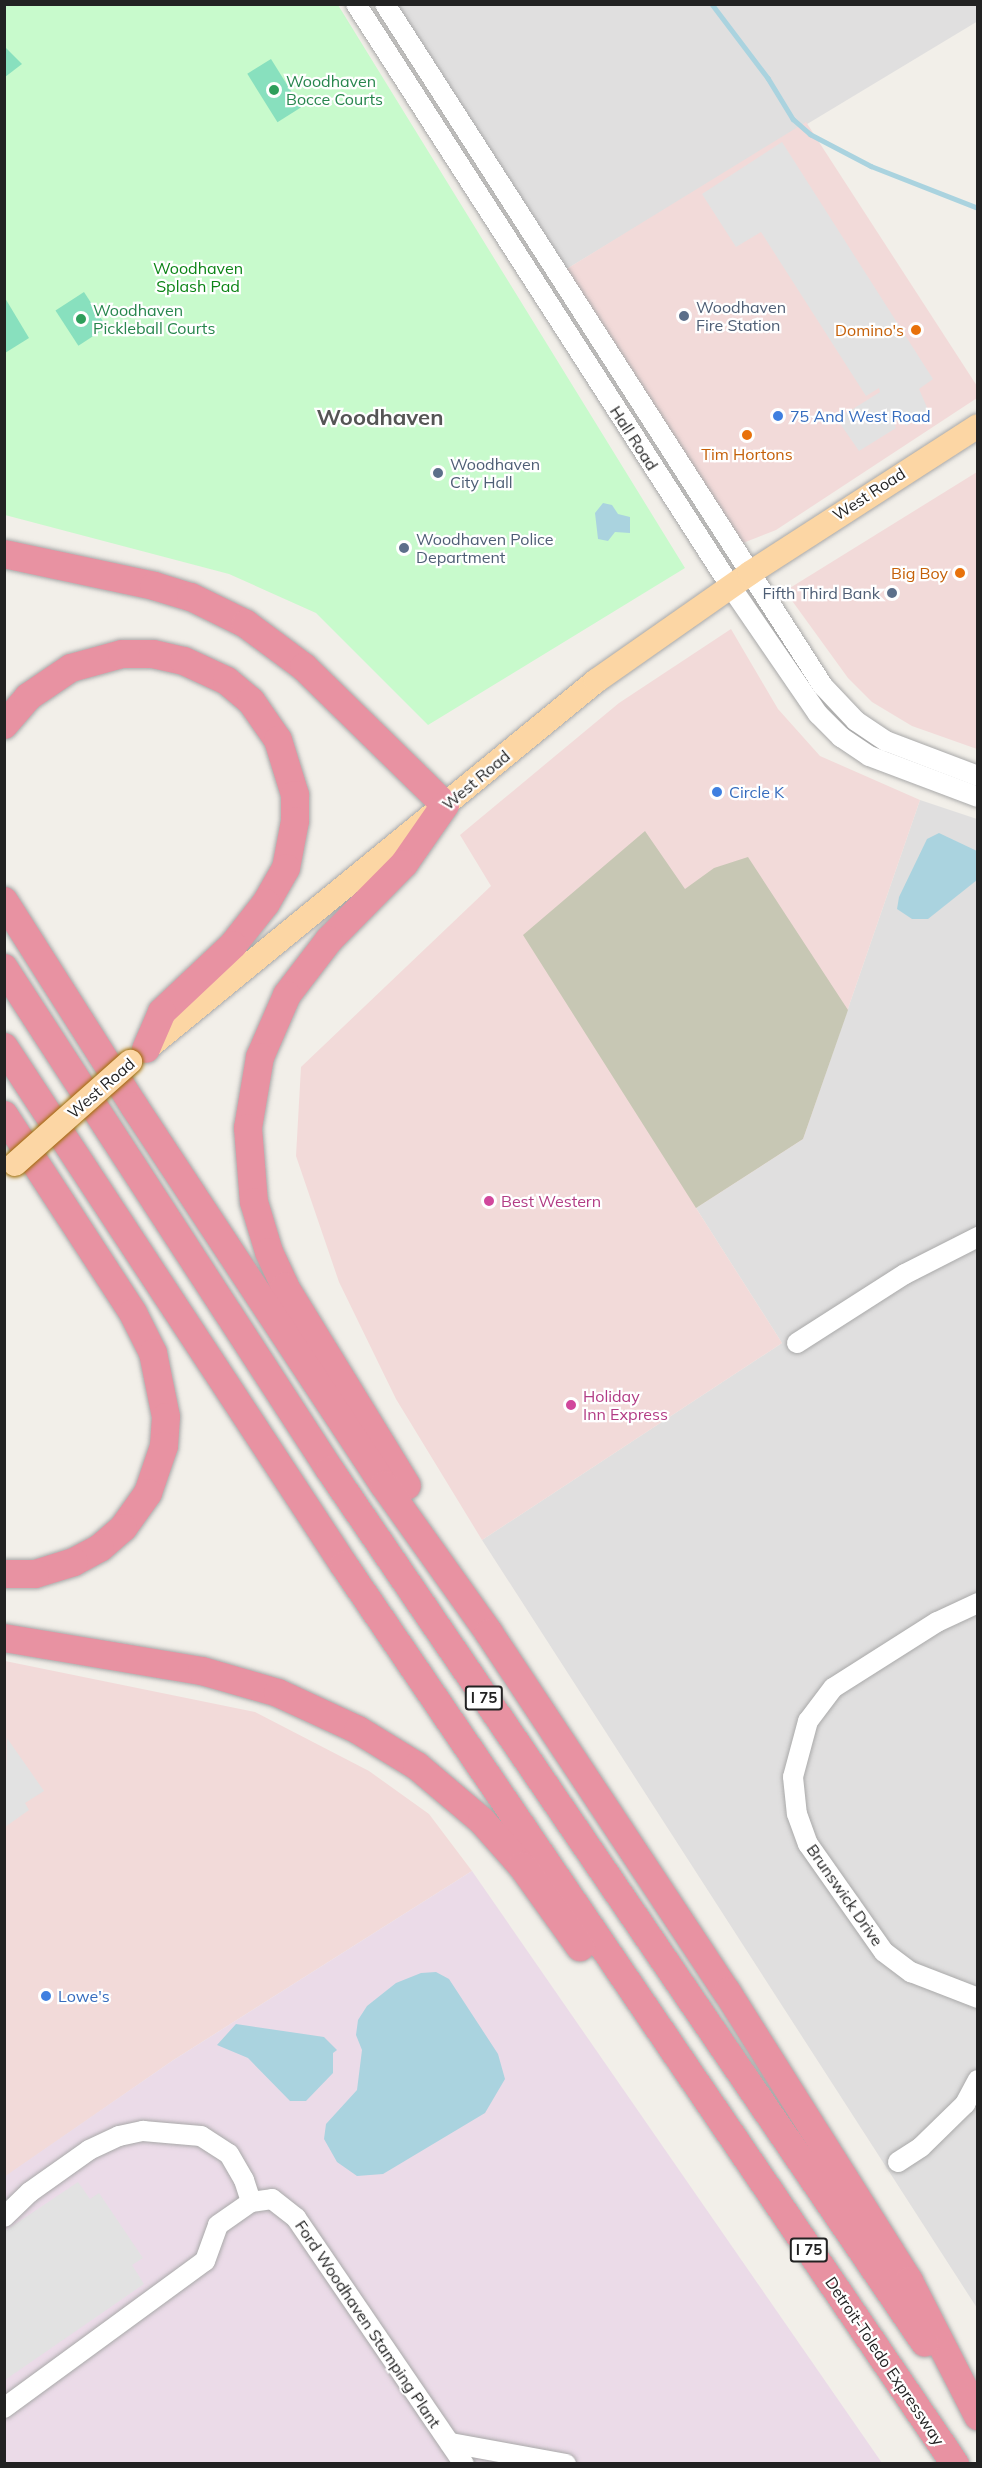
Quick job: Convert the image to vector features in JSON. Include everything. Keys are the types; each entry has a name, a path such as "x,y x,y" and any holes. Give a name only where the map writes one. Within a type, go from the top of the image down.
{"highway":[{"path":"4,554 154,586 191,597 246,624 304,667 445,805 404,864 329,940 287,995 268,1034 254,1081 248,1152 261,1227 285,1287 429,1523 489,1632"},
{"path":"4,725 28,697 71,668 96,659 146,654 184,661 227,681 251,701 278,740 295,795 296,821 286,867 266,903 233,945 162,1012 138,1056"},
{"path":"4,901 134,1106 371,1465 489,1632 727,1992 909,2281 978,2417"},
{"name":"I 75","path":"4,968 330,1470 847,2232 978,2417"},
{"name":"I 75","path":"4,1047 351,1574 753,2169"},
{"path":"4,1115 133,1313 153,1353 166,1417 164,1446 148,1494 123,1528 100,1548 74,1562 35,1574 4,1574"},
{"path":"4,1638 202,1671 250,1684 332,1716 417,1766 482,1821 522,1866 706,2123 753,2169"},
{"name":"Detroit-Toledo Expressway","path":"753,2169 955,2463"}],"main road":[{"name":"West Road","path":"10,1168 138,1056 596,681 730,586 978,426"}],"street":[{"name":"Hall Road","path":"356,4 730,586 818,714 842,737 869,756 930,770 978,776"},
{"name":"Hall Road","path":"385,4 750,573 834,699 886,741 930,770 978,797"},
{"path":"518,256 539,243"},
{"path":"633,436 653,422"},
{"path":"674,498 694,485"},
{"path":"818,714 834,699"},
{"path":"796,1343 905,1274 978,1237"},
{"name":"Brunswick Drive","path":"973,1605 851,1673 823,1698 801,1738 794,1795 808,1844 884,1952 911,1972 978,1998"},
{"path":"898,2162 921,2147 959,2111 978,2080"},
{"path":"4,2217 30,2192 89,2150 119,2136 174,2132 201,2136 229,2154 244,2180 251,2202 218,2225 205,2261 4,2408"},
{"path":"4,2204 30,2192"},
{"name":"Ford Woodhaven Stamping Plant","path":"251,2202 272,2199 296,2218 464,2463"},
{"name":"Ford Woodhaven Stamping Plant","path":"450,2443 566,2463"}],"shaded area":[{"path":"977,4 978,21 565,270 397,5"},
{"path":"806,122 977,386 977,398 776,530 743,543 565,270"},
{"path":"782,142 933,379 919,389 929,412 906,426 901,418 891,417 896,428 859,451 837,419 880,392 879,388 866,396 761,232 736,247 702,194"},
{"path":"977,472 977,749 912,726 872,702 848,678 785,591"},
{"path":"731,629 778,709 820,756 920,800 803,1139 696,1208 782,1343 482,1540 396,1399 339,1282 296,1156 301,1067 491,886 460,835 619,703"},
{"path":"920,800 977,819 977,2308 482,1540 782,1343 696,1208 803,1139"},
{"path":"645,831 685,889 714,868 748,857 848,1010 803,1139 696,1208 523,935"},
{"path":"5,1661 255,1712 369,1771 429,1814 472,1871 172,2061 5,2177"},
{"path":"7,1738 44,1791 25,1803 29,1810 5,1827"},
{"path":"472,1871 882,2463 5,2463 4,2177 172,2061"},
{"path":"78,2182 90,2199 99,2193 143,2258 132,2265 144,2284 5,2380 5,2231"}],"green space":[{"name":"Woodhaven Splash Pad","path":"5,5 338,5 685,568 428,725 316,613 229,574 5,515"},
{"path":"4,46 22,64 5,77 4,77"},
{"name":"Woodhaven Bocce Courts","path":"271,59 301,107 277,122 247,74"},
{"name":"Woodhaven Pickleball Courts","path":"84,292 107,327 78,346 55,311"},
{"path":"5,298 29,338 4,353"}],"water":[{"path":"603,503 612,505 618,514 630,517 630,533 615,532 608,541 598,539 595,513"},
{"path":"939,833 977,851 977,880 928,919 912,919 897,909 899,897 927,839"},
{"path":"436,1972 449,1979 498,2054 505,2079 485,2113 383,2174 357,2176 337,2162 324,2139 326,2124 357,2090 362,2050 356,2035 358,2020 367,2006 396,1983 421,1973"},
{"path":"236,2024 324,2037 337,2050 333,2053 333,2073 306,2101 290,2101 248,2058 217,2045"}],"waterway":[{"path":"712,4 768,78 793,119 810,134 871,166 978,208"}],"place":[{"name":"Woodhaven Bocce Courts","path":"274,90"},
{"name":"Woodhaven Fire Station","path":"684,316"},
{"name":"Woodhaven Pickleball Courts","path":"81,319"},
{"name":"Domino's","path":"916,330"},
{"name":"75 And West Road","path":"778,416"},
{"name":"Tim Hortons","path":"747,435"},
{"name":"Woodhaven City Hall","path":"438,473"},
{"name":"Woodhaven Police Department","path":"404,548"},
{"name":"Big Boy","path":"960,573"},
{"name":"Fifth Third Bank","path":"892,593"},
{"name":"Circle K","path":"717,792"},
{"name":"Best Western","path":"489,1201"},
{"name":"Holiday Inn Express","path":"571,1405"},
{"name":"Lowe's","path":"46,1996"}],"district":[{"name":"Woodhaven","path":"380,418"}]}
